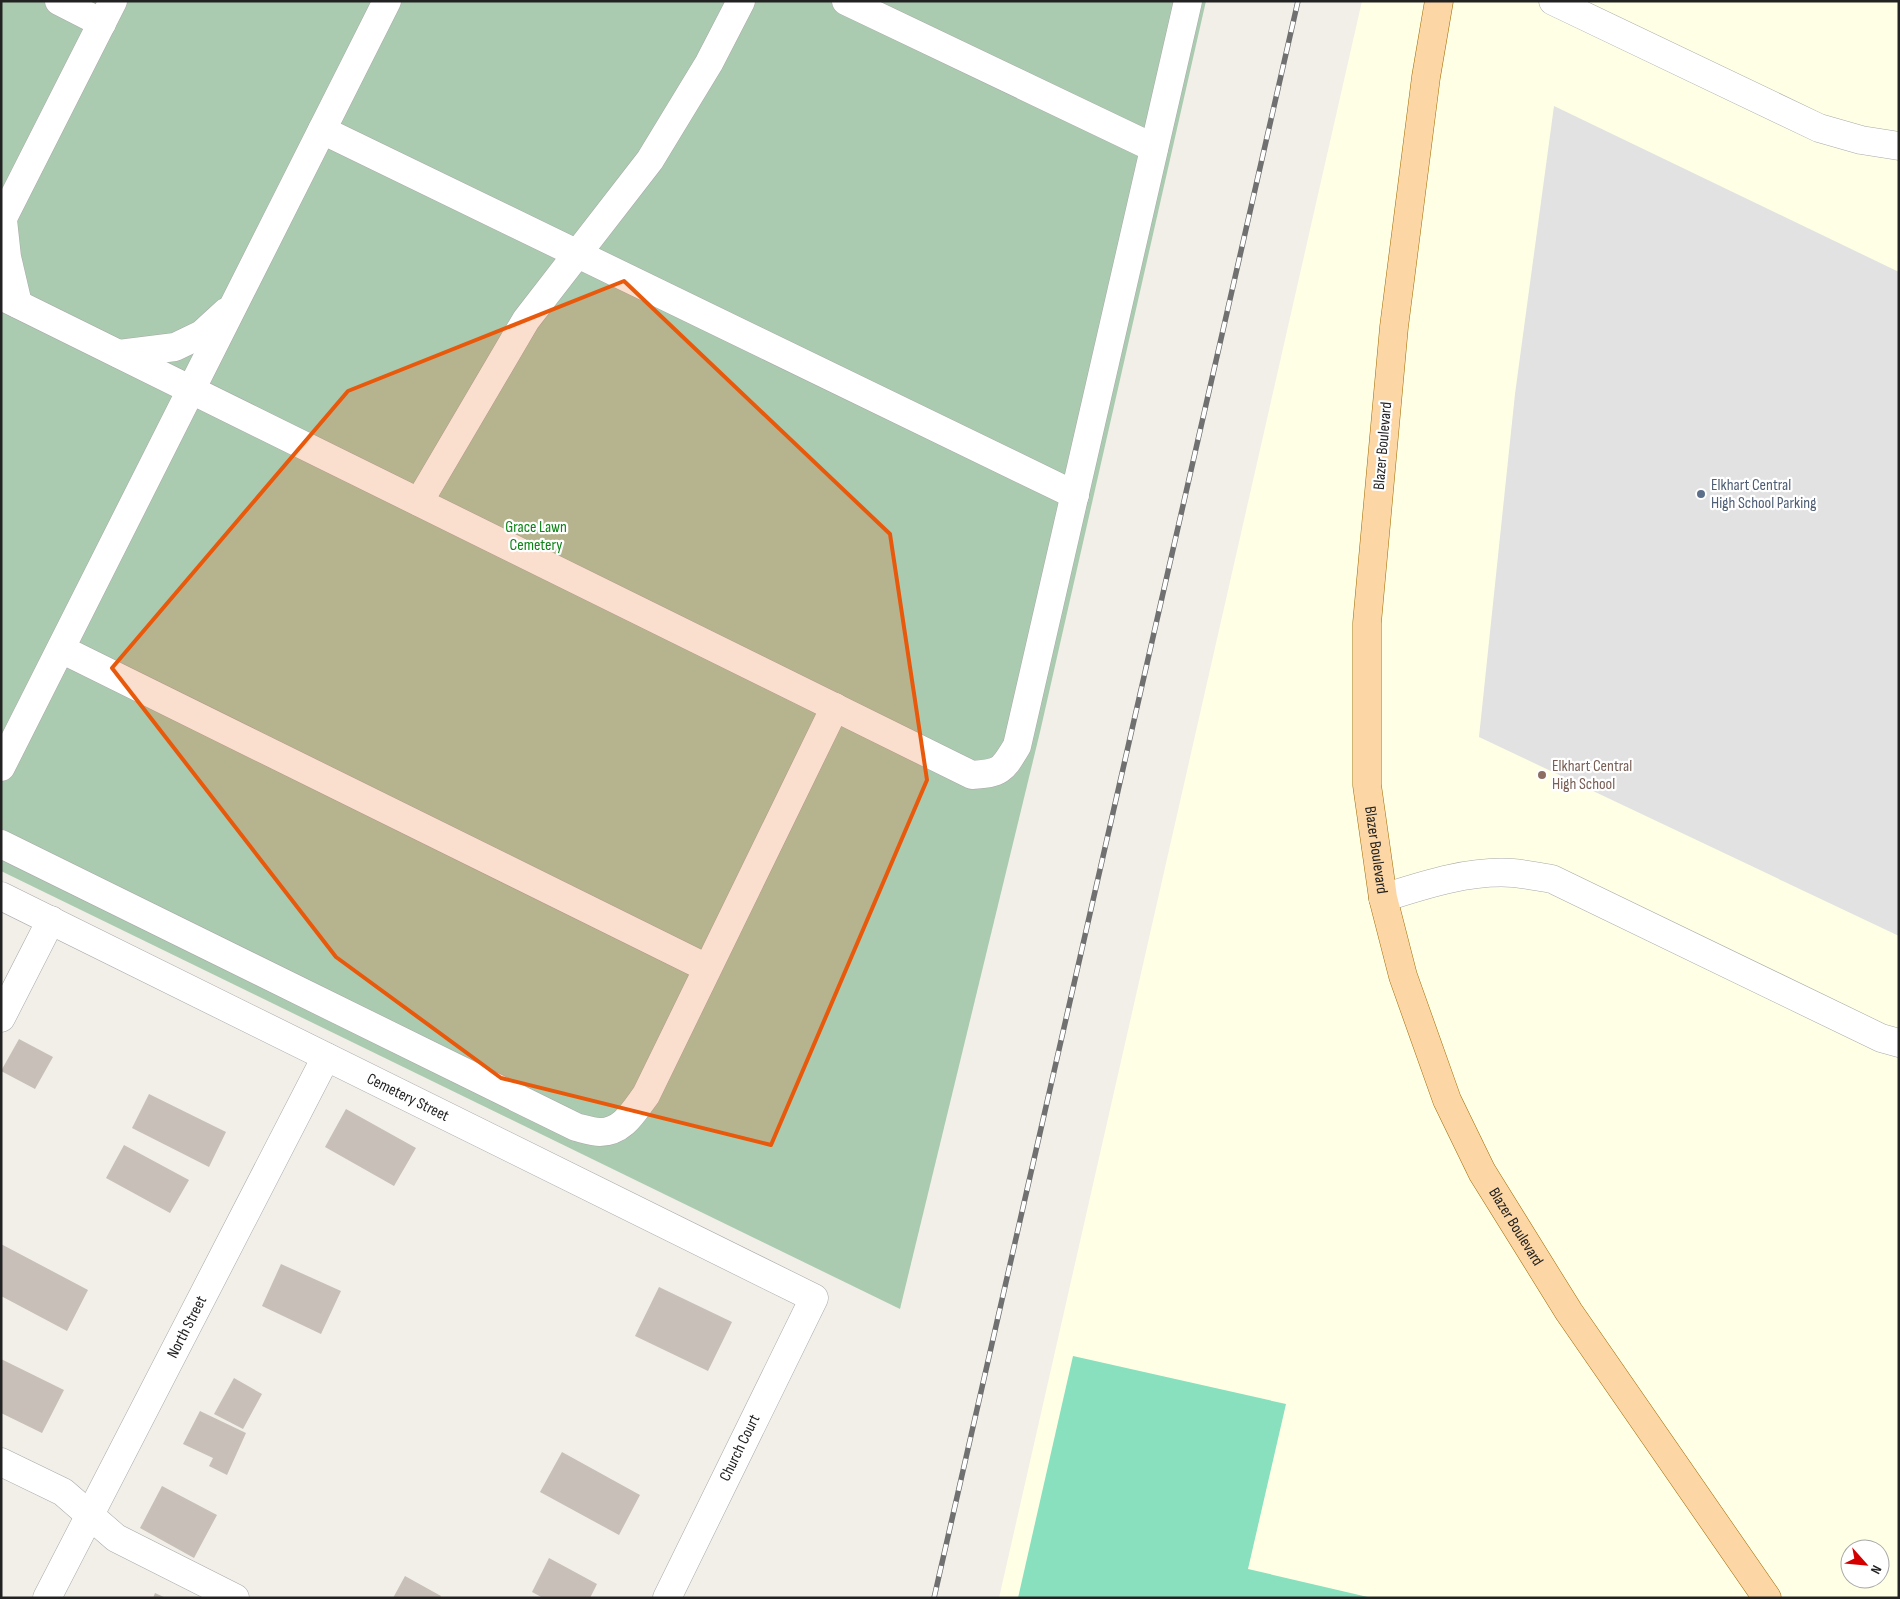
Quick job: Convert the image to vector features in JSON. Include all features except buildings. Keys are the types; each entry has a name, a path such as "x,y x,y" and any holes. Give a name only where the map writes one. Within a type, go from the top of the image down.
{"main road":[{"name":"Blazer Boulevard","path":"1439,1 1426,76 1394,327 1367,623 1367,785 1383,898 1403,976 1447,1100 1482,1172 1569,1312 1766,1598"}],"street":[{"path":"59,1 107,12 2,221 10,300 972,775 993,773 1005,766 1017,746 1188,1"},
{"path":"1,768 388,1"},
{"path":"419,502 526,320 650,160 709,63 741,1"},
{"path":"846,1 1154,148"},
{"path":"1553,1 1819,128 1861,140 1899,146"},
{"path":"322,130 1075,495"},
{"path":"119,354 175,346 202,334 235,304"},
{"path":"61,649 708,968"},
{"path":"1,844 576,1127 600,1132 616,1129 629,1118 646,1095 835,707"},
{"path":"1383,898 1428,883 1476,875 1512,873 1552,880 1881,1038 1899,1043"},
{"name":"Cemetery Street","path":"1,896 814,1298"},
{"path":"1,1018 51,920"},
{"name":"North Street","path":"47,1598 326,1057"},
{"name":"Church Court","path":"667,1598 814,1298"},
{"path":"1,1462 63,1492 116,1538 236,1598"}],"highlighted area":[{"path":"624,281 890,534 927,780 771,1145 501,1078 336,957 112,668 348,391"}],"shaded area":[{"name":"Elkhart Central High School","path":"1362,1 1899,1 1899,1598 999,1598"},
{"name":"Elkhart Central High School Parking","path":"1554,106 1899,272 1899,936 1479,737 1515,394"}],"green space":[{"name":"Grace Lawn Cemetery","path":"1,1 1206,1 1040,732 900,1309 1,871"},
{"path":"1073,1356 1286,1404 1248,1569 1372,1598 1018,1598"}],"railway":[{"path":"934,1598 1298,1"}],"place":[{"name":"Elkhart Central High School Parking","path":"1701,494"},
{"name":"Elkhart Central High School","path":"1542,775"}]}
